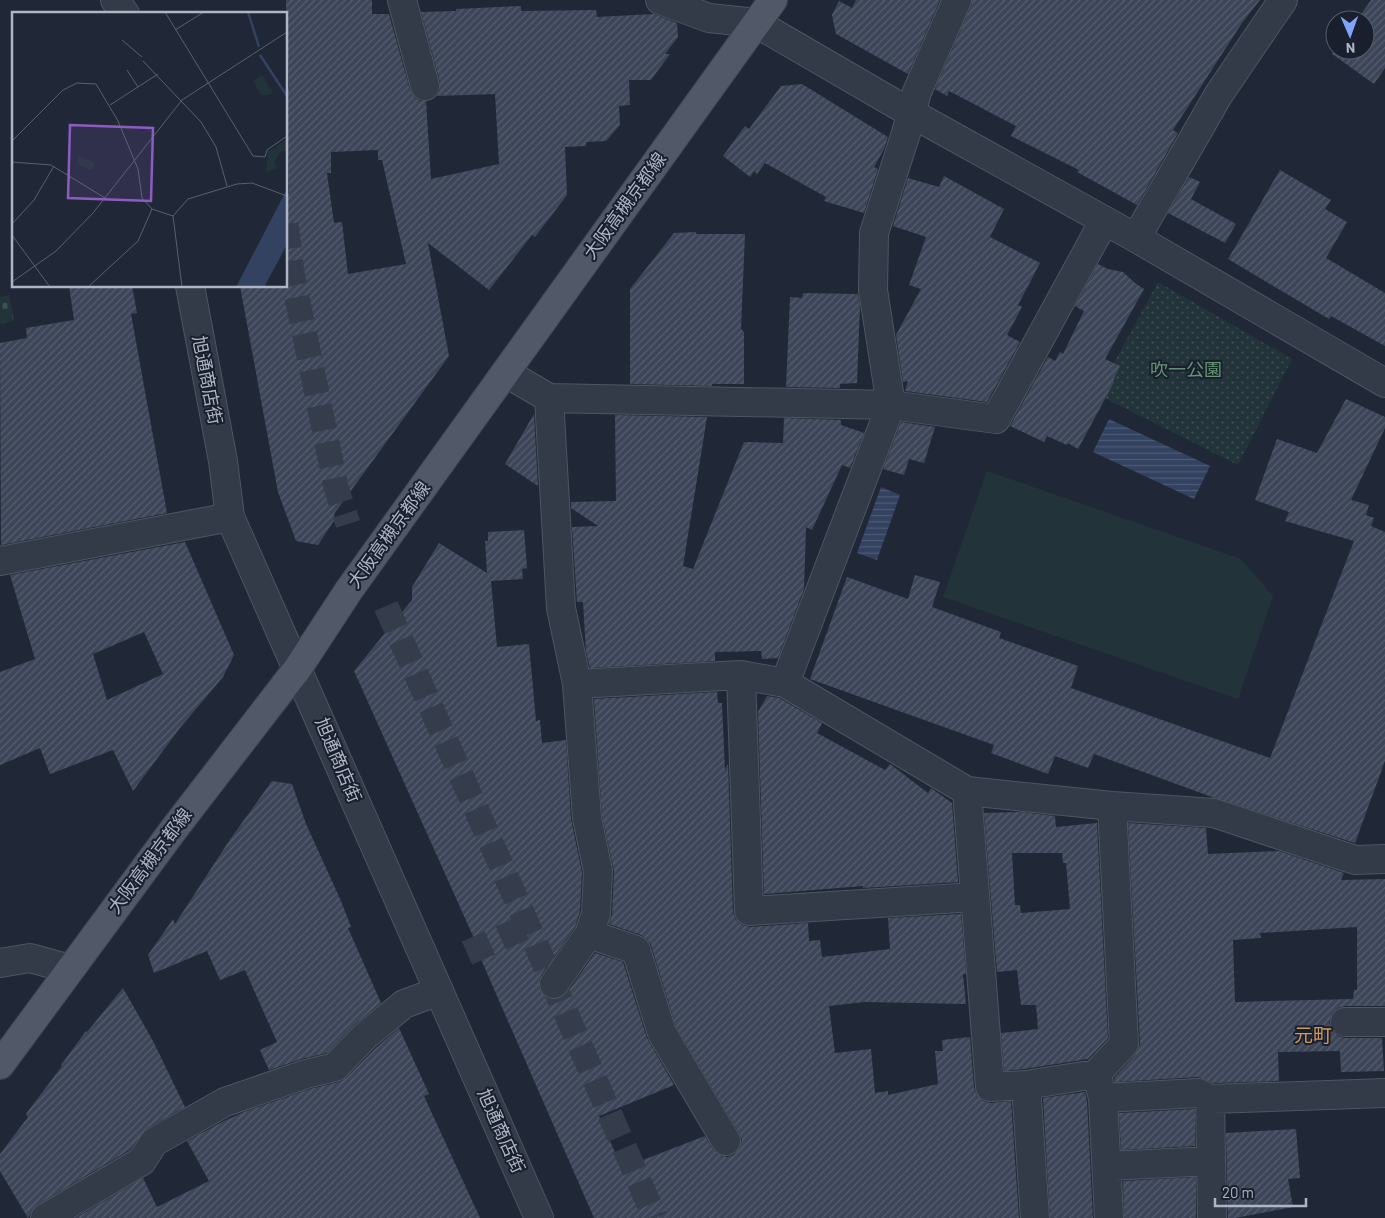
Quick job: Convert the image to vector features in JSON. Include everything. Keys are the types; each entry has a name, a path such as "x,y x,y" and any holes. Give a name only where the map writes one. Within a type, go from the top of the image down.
{"main road":[{"name":"大阪高槻京都線","path":"0,1065 174,829 298,668 348,590 773,0"}],"street":[{"path":"115,0 124,12"},
{"path":"402,0 425,86"},
{"path":"660,0 709,18 756,23 912,113 1136,238 1385,383"},
{"path":"785,683 891,405 873,290 874,233 917,92 957,0"},
{"path":"1136,238 1219,94 1283,0"},
{"path":"506,373 549,398 891,405 996,418 1104,221"},
{"name":"旭通商店街","path":"190,288 223,461 230,517 539,1218"},
{"path":"549,398 561,608 577,684 587,818 598,871 596,914 589,934 554,984"},
{"path":"0,561 230,517"},
{"path":"577,684 741,675 785,683 968,791 1112,806 1214,813 1355,860 1385,859"},
{"path":"741,675 749,911 975,897"},
{"path":"968,791 990,1087 1026,1085 1100,1086 1199,1093 1210,1099 1385,1092"},
{"path":"1110,1218 1100,1086 1124,1044 1112,806"},
{"path":"589,934 636,950 662,1033 726,1141"},
{"path":"0,964 30,958 70,969"},
{"path":"45,1218 142,1161 154,1142 225,1102 306,1074 334,1067 364,1036 404,1004 439,990"},
{"path":"1345,1022 1385,1022"},
{"path":"1026,1085 1035,1218"},
{"path":"1210,1099 1212,1218"},
{"path":"1107,1166 1211,1161"}],"green space":[{"name":"吹一公園","path":"1158,282 1292,359 1238,465 1097,394"},
{"path":"9,295 14,321 0,324 0,297"},
{"path":"987,471 1241,559 1273,596 1238,699 943,597"}],"water":[{"path":"1109,419 1210,466 1194,499 1093,452"},
{"path":"881,487 900,495 877,560 857,553"}],"building":[{"path":"286,0 372,0 372,14 389,14 410,90 414,97 420,101 426,101 431,179 499,164 495,94 437,96 440,90 440,82 421,12 521,6 521,11 596,10 597,17 654,14 677,23 678,37 665,54 670,54 651,80 629,80 630,105 619,106 620,125 606,141 586,142 586,146 565,147 567,195 535,237 532,235 489,290 428,243 449,356 334,514 335,519 318,545 296,541 278,492 240,288 288,288 288,12 286,12","holes":["378,150 378,160 382,160 406,264 348,274 342,222 334,223 327,173 331,173 331,152"]},
{"path":"856,0 940,0 908,74 836,34 832,15 839,1 852,8"},
{"path":"972,0 1260,0 1242,23 1173,130 1178,133 1137,205 1077,172 1079,170 1011,136 1016,126 949,91 947,96 935,89"},
{"path":"1371,0 1385,0 1385,68 1374,84 1340,60 1375,60 1375,10 1364,10"},
{"path":"802,84 888,137 874,167 878,169 864,213 824,201 826,197 765,163 757,174 754,171 750,177 723,156 745,126 749,129 781,86"},
{"path":"1280,170 1331,200 1325,209 1347,222 1326,258 1385,293 1385,346 1331,316 1329,319 1228,259"},
{"path":"944,176 1004,209 990,237 1040,263 1018,305 1022,307 1007,335 1020,342 987,402 905,391 908,381 903,382 896,335 921,289 909,285 926,237 893,226 908,178 939,187"},
{"path":"1189,177 1200,182 1191,199 1236,224 1225,243 1168,213"},
{"path":"696,232 696,234 745,234 741,329 744,332 744,384 712,384 712,386 630,384 630,289 674,233"},
{"path":"1098,264 1108,269 1123,272 1144,289 1105,359 1120,366 1114,382 1078,449 1068,443 1067,445 1047,436 1044,442 1010,426 1048,357 1055,361 1060,352 1063,354 1084,311 1075,306"},
{"path":"69,288 132,288 137,313 131,314 167,513 1,545 0,343 27,338 26,328 74,320"},
{"path":"803,293 858,294 860,306 857,383 840,384 840,388 786,387 790,297 802,298"},
{"path":"1346,399 1385,417 1385,428 1351,500 1369,505 1366,515 1374,518 1371,526 1385,532 1385,761 1355,843 1212,797 1094,754 1088,768 1055,756 1048,774 991,753 994,745 810,679 847,577 908,599 915,575 940,582 932,607 1001,632 999,638 1078,666 1071,688 1270,758 1354,541 1285,521 1289,512 1255,500 1277,439 1317,453"},
{"path":"534,414 538,486 505,464"},
{"path":"615,415 707,417 683,566 693,569 744,442 783,443 784,418 841,420 841,425 864,433 850,468 842,465 812,530 806,527 804,589 778,658 762,659 761,651 715,652 715,661 590,668 586,652 583,602 577,602 572,527 598,526 571,508 571,502 616,501"},
{"path":"901,422 935,427 924,463 909,459 904,475 883,469"},
{"path":"524,530 527,568 522,569 523,579 491,581 497,647 529,644 536,721 540,720 542,743 566,740 571,819 582,872 580,911 575,927 541,975 539,982 540,990 545,996 552,999 561,998 567,993 595,953 623,962 647,1038 674,1085 599,1116 622,1168 705,1136 718,1154 727,1157 734,1155 739,1149 742,1140 676,1027 651,945 641,935 609,924 612,915 614,871 602,816 594,699 717,692 718,703 722,703 725,770 728,764 733,912 736,920 742,925 750,927 808,923 809,941 820,940 822,957 890,949 888,918 961,914 966,974 963,974 966,1004 864,1002 829,1006 835,1053 871,1049 875,1093 888,1091 888,1095 938,1084 935,1051 943,1051 942,1040 970,1037 974,1088 977,1095 983,1101 990,1103 1011,1101 1019,1218 594,1218 480,957 482,956 354,671 412,600 412,587 439,543 487,573 485,541 488,541 488,532"},
{"path":"185,542 234,655 223,677 180,728 133,791 113,750 50,774 40,748 0,765 0,672 35,659 10,575","holes":["144,632 163,674 107,700 93,654"]},
{"path":"767,696 779,698 822,723 817,733 885,770 890,764 928,793 931,788 952,803 958,882 863,888 863,886 764,894 758,712"},
{"path":"272,781 292,784 306,824 341,901 351,927 348,928 381,1003 354,1025 327,1053 301,1059 269,1070 260,1050 277,1042 245,970 220,980 207,951 154,973 148,955 173,919 175,924 229,841"},
{"path":"1021,812 1055,816 1056,827 1097,823 1108,1038 1088,1059 1004,1071 1001,1033 1038,1029 1036,1005 1021,1005 1017,970 997,972 984,813","holes":["1012,853 1062,853 1063,863 1066,863 1070,909 1021,913 1020,905 1015,905"]},
{"path":"1128,823 1206,828 1208,854 1279,851 1344,873 1341,880 1385,879 1385,1006 1345,1006 1338,1008 1332,1014 1329,1022 1331,1029 1338,1036 1345,1038 1382,1038 1384,1071 1341,1072 1340,1051 1278,1052 1279,1081 1214,1083 1198,1077 1115,1082 1114,1078 1135,1055 1140,1044","holes":["1357,927 1357,990 1354,990 1353,999 1235,1002 1233,940 1261,938 1260,933"]},
{"path":"123,988 153,1041 185,1107 146,1129 131,1149 37,1205 28,1218 0,1171 0,1154 28,1117 26,1114 86,1031"},
{"path":"399,1028 429,1094 424,1096 480,1218 76,1218 143,1178 157,1207 209,1181 187,1141 244,1112 310,1089 339,1082 346,1078"},
{"path":"1085,1092 1093,1218 1050,1218 1043,1098"},
{"path":"1195,1109 1195,1146 1121,1150 1119,1113"},
{"path":"1296,1129 1300,1178 1288,1179 1293,1207 1228,1218 1226,1133"},
{"path":"1196,1177 1196,1218 1124,1218 1123,1181"}],"tunnel":[{"path":"288,240 292,273 336,487 348,524"},
{"path":"386,606 655,1218"},
{"path":"467,953 528,926"}],"district":[{"name":"元町","path":"1313,1035"}]}
